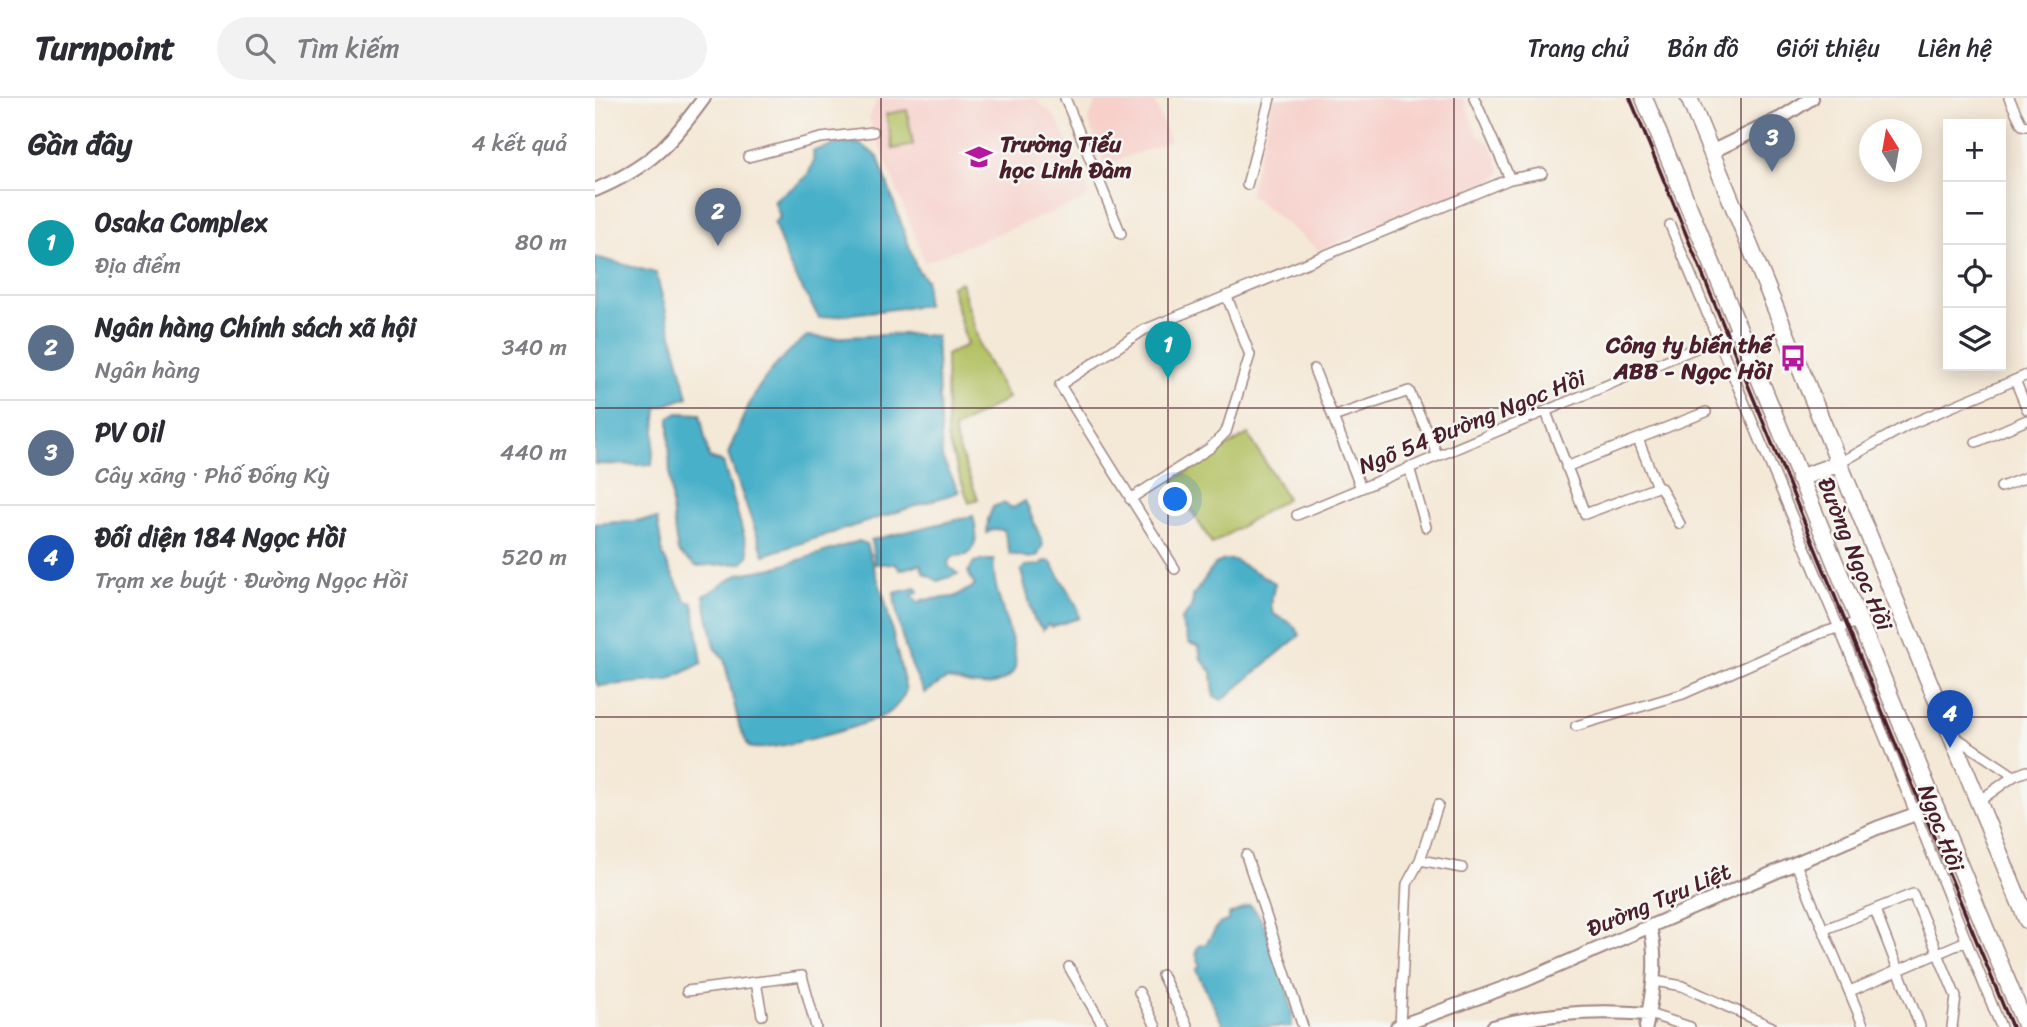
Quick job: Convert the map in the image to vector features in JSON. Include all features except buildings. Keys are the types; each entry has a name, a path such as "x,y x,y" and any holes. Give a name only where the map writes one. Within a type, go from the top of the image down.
{"highway":[{"name":"Đường Ngọc Hồi","path":"1644,98 2026,1027"},
{"name":"Đường Ngọc Hồi","path":"1689,98 2025,911"},
{"path":"1799,478 1838,464"}],"street":[{"path":"595,190 635,172 674,140 704,98"},
{"path":"1065,98 1121,234"},
{"path":"1247,185 1269,98"},
{"path":"1474,98 1510,179"},
{"path":"1711,152 1781,118 1812,98"},
{"path":"2009,98 2022,125 2027,126"},
{"path":"748,157 821,138 873,132"},
{"path":"1175,569 1060,385 1144,330 1510,179 1542,173"},
{"name":"Ngọc Hồi","path":"1670,225 1839,627 1915,812 1964,942 2001,1027"},
{"path":"1130,499 1210,448 1226,432 1250,355 1227,297"},
{"name":"Ngõ 54 Đường Ngọc Hồi","path":"1297,515 1437,454 1719,341 1739,330"},
{"path":"1314,369 1361,488"},
{"path":"1838,464 1908,425 2027,375"},
{"path":"2015,380 2027,409"},
{"path":"1333,417 1409,391 1437,454"},
{"path":"1546,412 1585,514 1657,487"},
{"path":"1566,467 1706,412"},
{"path":"1976,442 2027,420"},
{"path":"1638,439 1657,487 1661,488 1679,524"},
{"path":"1409,467 1426,527"},
{"path":"2001,487 2027,477"},
{"path":"1576,726 1683,694 1839,627 1859,622"},
{"path":"1946,724 1956,739 2014,776"},
{"path":"1979,801 2014,776 2027,771"},
{"path":"1399,1026 1402,929 1407,884 1420,860 1438,805"},
{"name":"Đường Tựu Liệt","path":"1399,1026 1526,980 1915,812 1935,807"},
{"path":"1246,855 1303,1027"},
{"path":"1420,860 1462,868"},
{"path":"1796,864 1864,1027"},
{"path":"1823,930 1913,894 1956,997 1952,1027"},
{"path":"1875,910 1920,1026"},
{"path":"1647,1021 1655,981 1655,946 1650,927"},
{"path":"1850,991 1964,942"},
{"path":"1069,967 1104,1027"},
{"path":"1162,975 1188,1027"},
{"path":"687,991 803,976 816,1027"},
{"path":"1655,981 1682,986 1772,1027"},
{"path":"756,982 762,1015"},
{"path":"1139,992 1156,1027"},
{"path":"1493,1027 1520,1019 1594,1010 1690,1027"}],"shaded area":[{"name":"Trường Tiểu học Linh Đàm","path":"878,98 1035,98 1057,119 1089,194 1082,201 925,262 869,118"},
{"path":"1098,98 1153,98 1170,141 1105,165 1088,120"},
{"path":"1274,98 1463,98 1477,134 1491,144 1501,172 1494,180 1319,250 1249,194"}],"green space":[{"path":"907,110 913,145 893,149 886,114"},
{"path":"961,282 981,349 1008,398 954,429 978,499 969,503 947,439 946,355 967,345 951,286"},
{"path":"1248,434 1287,498 1212,544 1173,480"}],"water":[{"path":"845,142 861,144 878,157 917,269 926,280 926,305 819,318 789,265 774,223 780,217 774,200 796,186 807,175 813,160 813,151"},
{"path":"595,257 656,273 688,397 657,408 652,465 595,464"},
{"path":"903,334 936,336 942,458 959,492 764,555 728,454 758,389 778,363 807,336 826,338"},
{"path":"678,413 700,414 709,458 723,462 749,554 743,563 696,566 678,552 673,519 669,418"},
{"path":"1025,501 1043,544 1038,555 1031,558 1010,554 1004,530 993,529 987,533 988,519 993,507 1003,503 1013,508"},
{"path":"973,516 976,532 974,546 967,555 955,556 948,561 949,567 958,574 938,581 924,573 920,564 900,570 896,564 875,564 871,540"},
{"path":"657,519 663,556 686,601 693,603 702,663 669,680 598,686 595,679 595,524"},
{"path":"859,541 866,544 885,601 906,690 903,696 890,712 864,724 797,742 760,748 749,747 740,729 724,659 715,648 704,596 739,574 774,568"},
{"path":"994,560 996,587 1013,644 1014,671 1005,679 989,685 946,679 925,693 904,645 894,593 916,588 918,592 912,596 919,603 922,600 954,597 975,586 968,572 974,562"},
{"path":"1234,560 1275,583 1271,607 1273,613 1294,626 1300,635 1222,700 1214,696 1212,672 1201,659 1199,647 1189,643 1181,620 1193,603 1193,596 1215,564"},
{"path":"1044,561 1051,562 1077,606 1079,618 1051,627 1048,624 1043,630 1034,619 1021,571 1025,566 1041,565"},
{"path":"1250,905 1264,926 1279,963 1290,1001 1291,1027 1224,1027 1196,970 1200,966 1196,953 1198,946 1206,944 1219,924 1229,920 1229,915"}],"railway":[{"path":"1630,98 2012,1027"}],"place":[{"name":"Trường Tiểu học Linh Đàm","path":"979,157"},
{"name":"PV Oil","path":"1772,172"},
{"name":"Ngân hàng Chính sách xã hội","path":"718,246"},
{"name":"Công ty biến thế ABB - Ngọc Hồi","path":"1793,358"},
{"name":"Osaka Complex","path":"1168,379"},
{"name":"Đối diện 184 Ngọc Hồi","path":"1950,748"}]}
